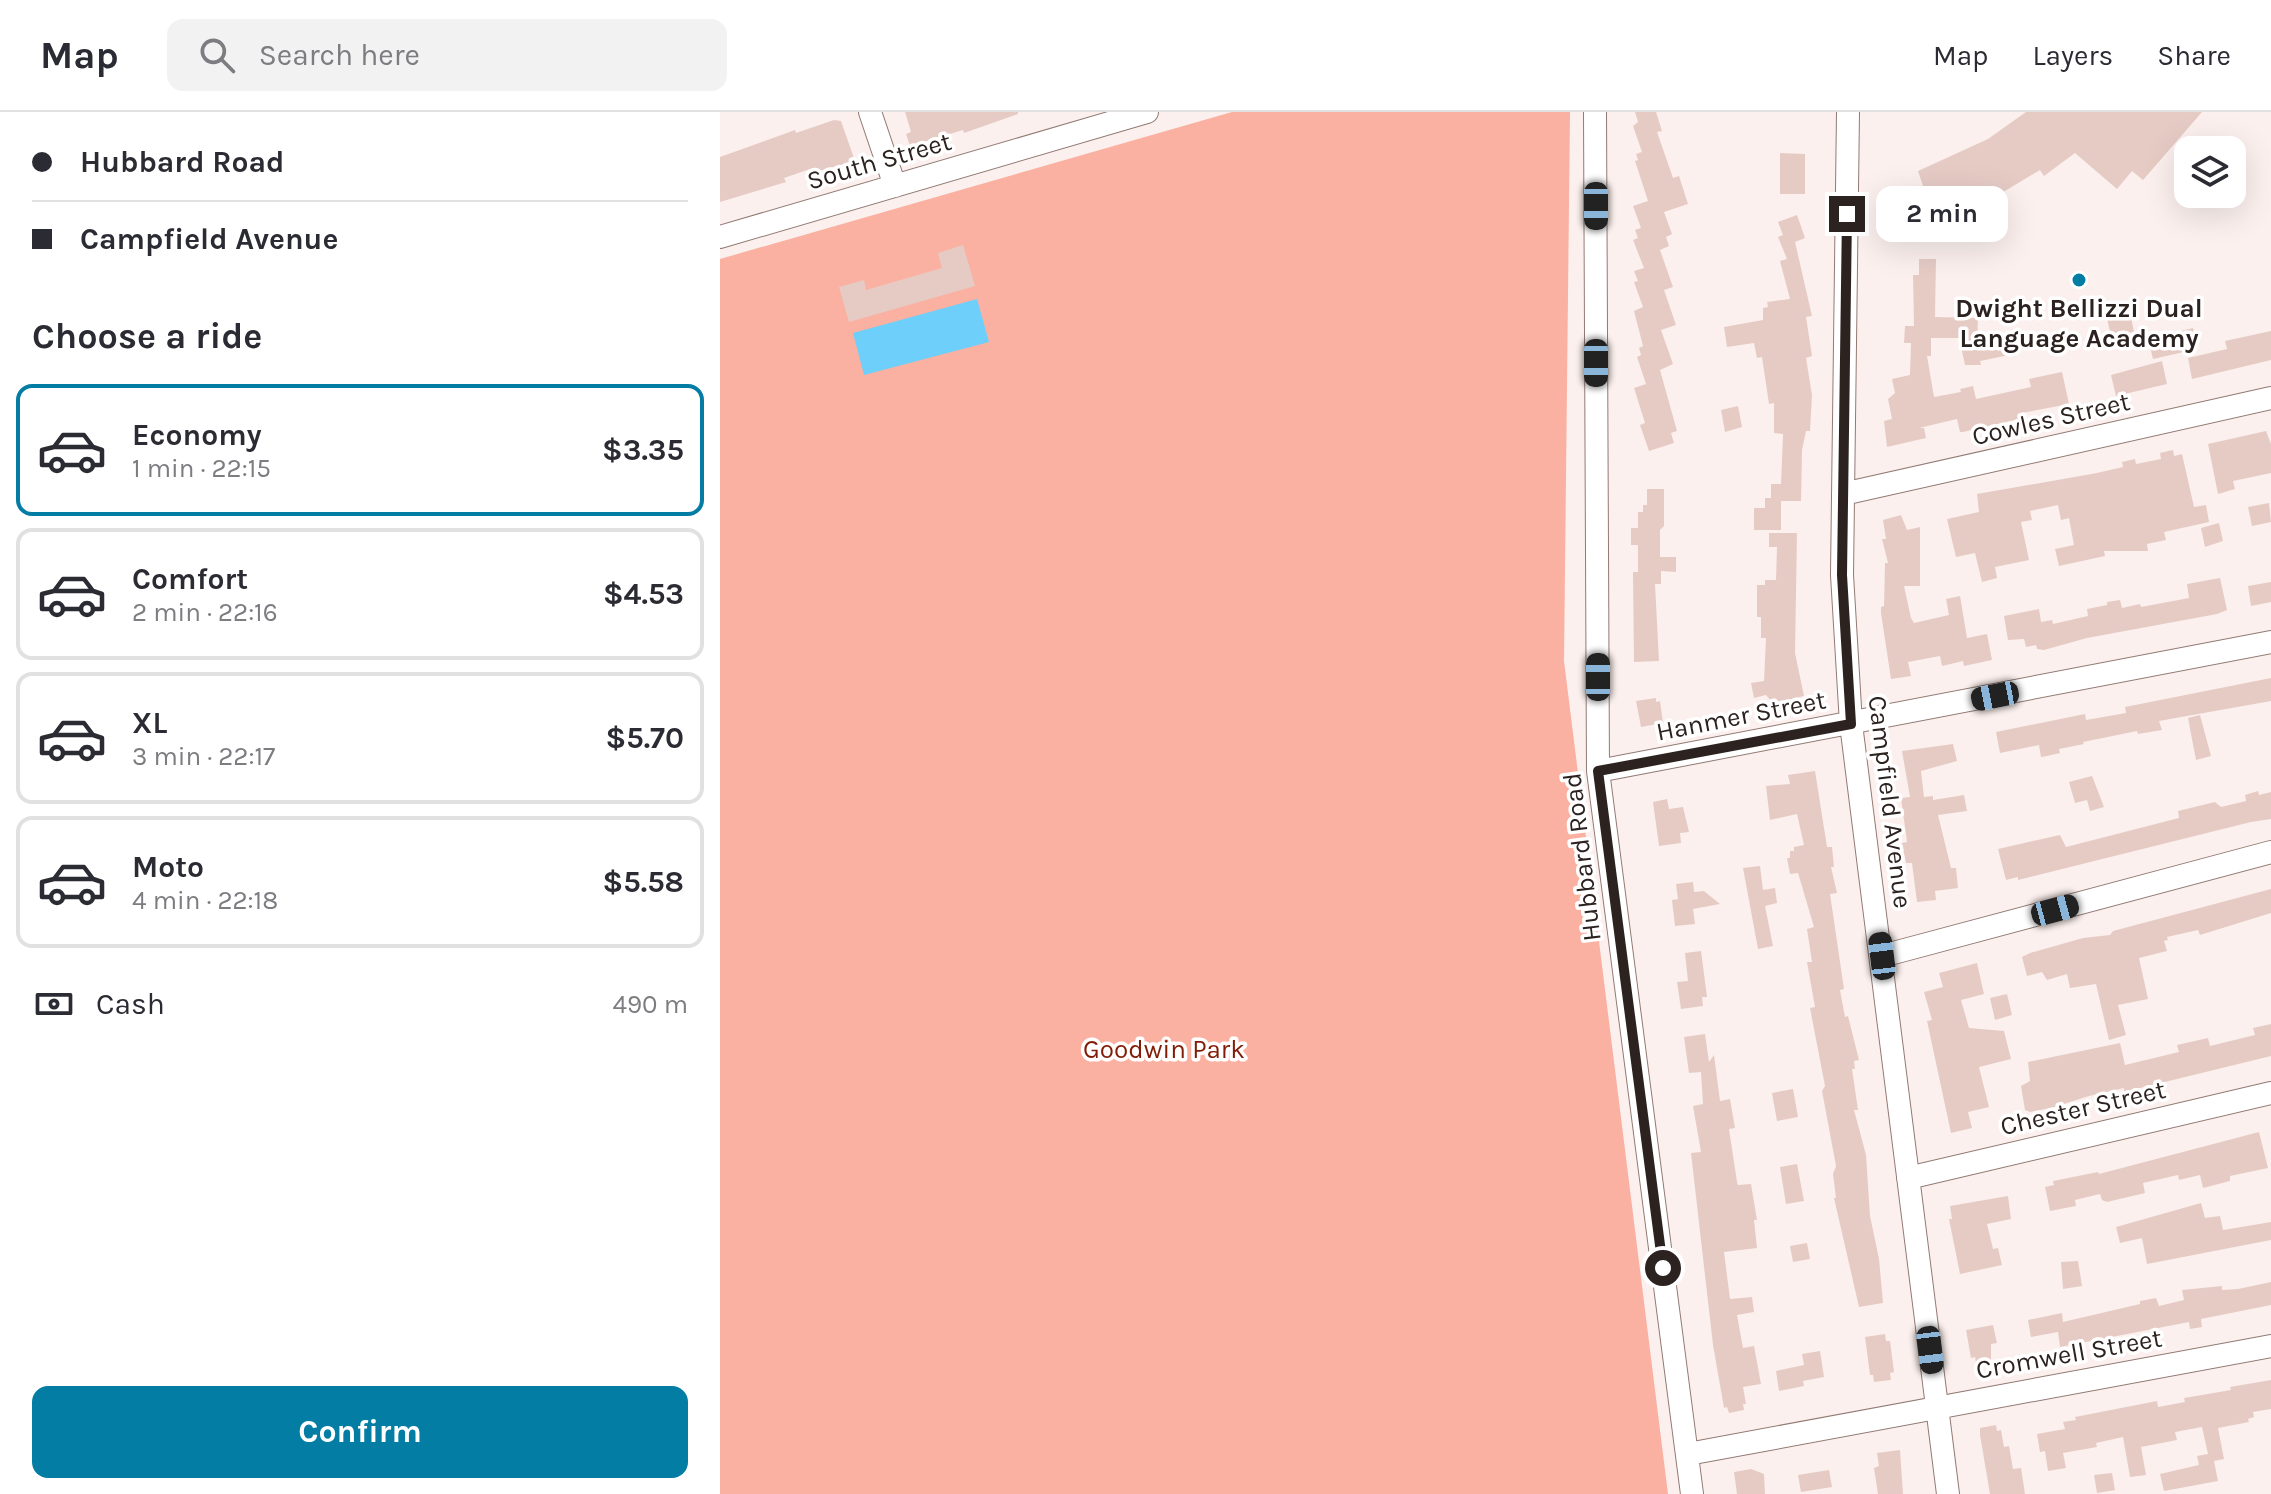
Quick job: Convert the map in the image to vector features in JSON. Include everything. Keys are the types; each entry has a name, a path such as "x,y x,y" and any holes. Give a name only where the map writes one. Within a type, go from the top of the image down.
{"street":[{"path":"870,112 895,186"},
{"name":"South Street","path":"720,237 1147,112"},
{"name":"Hubbard Road","path":"1595,112 1598,771 1692,1494"},
{"name":"Campfield Avenue","path":"1848,112 1842,575 1851,724 1948,1494"},
{"name":"Cowles Street","path":"1843,494 2271,398"},
{"name":"Hanmer Street","path":"1598,771 2271,642"},
{"path":"1882,956 2271,852"},
{"name":"Chester Street","path":"1908,1178 2271,1093"},
{"name":"Cromwell Street","path":"1688,1454 2271,1346"}],"green space":[{"name":"Goodwin Park","path":"1232,112 1570,112 1564,661 1668,1494 720,1494 720,259"}],"water":[{"path":"977,299 989,342 864,375 853,333"}],"building":[{"path":"905,112 1018,114 964,133 963,130 910,146 906,134 911,132"},
{"path":"1635,112 1656,112 1662,131 1657,132 1673,178 1679,176 1688,204 1664,212 1672,234 1666,237 1669,246 1660,250 1673,287 1664,290 1676,325 1661,330 1673,364 1660,370 1677,431 1671,433 1674,443 1649,451 1640,425 1645,423 1634,388 1646,384 1637,357 1641,355 1639,348 1643,346 1634,311 1643,307 1634,282 1638,281 1634,271 1644,268 1633,240 1638,238 1635,230 1641,228 1633,206 1648,201 1635,161 1638,160 1636,154 1642,152 1633,126 1638,122"},
{"path":"2026,112 2202,112 2181,136 2174,136 2174,144 2143,180 2132,171 2117,189 2075,153 2044,176 2040,170 1980,206 1936,224 1918,171 1988,139"},
{"path":"834,120 841,121 855,161 812,173 810,169 784,178 786,182 720,202 720,157 795,130 796,133"},
{"path":"1780,153 1805,154 1805,194 1780,194"},
{"path":"1797,215 1805,238 1795,242 1812,316 1806,317 1812,356 1806,358 1812,395 1810,431 1806,431 1802,450 1801,501 1781,501 1781,530 1754,530 1754,508 1765,508 1765,498 1771,498 1771,484 1781,484 1783,434 1774,433 1774,403 1769,404 1762,357 1757,358 1754,343 1727,347 1724,327 1763,320 1763,308 1768,307 1767,302 1790,299 1780,261 1787,259 1778,237 1783,235 1778,222"},
{"path":"963,245 975,286 849,322 839,287 864,280 866,290 942,268 938,253"},
{"path":"1919,259 1936,259 1935,317 1978,318 1977,344 2015,333 2019,353 1980,361 1981,365 1965,365 1959,338 1931,338 1931,356 1927,356 1934,397 1961,392 1960,389 1973,386 1976,399 2031,387 2029,379 2062,372 2069,404 2022,413 2023,418 1963,432 1960,432 1957,419 1919,428 1924,428 1926,438 1887,447 1884,421 1892,419 1888,399 1895,393 1892,379 1910,375 1911,343 1904,343 1905,326 1914,326 1913,275 1919,275"},
{"path":"2129,307 2134,332 2111,337 2107,318 2113,317 2111,310"},
{"path":"2193,328 2197,349 2153,359 2148,339"},
{"path":"2271,331 2271,360 2192,379 2188,358 2227,349 2225,341"},
{"path":"2162,361 2167,384 2116,396 2111,375"},
{"path":"1738,406 1742,427 1725,432 1721,410"},
{"path":"2266,431 2271,444 2271,473 2233,481 2235,489 2218,494 2208,444"},
{"path":"2173,450 2174,456 2182,454 2194,507 2206,505 2209,522 2164,532 2166,540 2147,544 2148,551 2104,551 2105,556 2059,566 2055,549 2074,545 2069,518 2061,520 2058,505 2030,511 2032,520 2021,522 2029,560 1995,567 1997,578 1982,582 1975,553 1956,557 1947,519 1979,512 1977,494 2097,473 2123,467 2122,462 2135,459 2136,464 2161,459 2160,453"},
{"path":"1647,489 1664,489 1660,557 1676,557 1676,572 1661,571 1661,584 1655,584 1659,661 1634,662 1633,572 1638,572 1638,545 1631,545 1631,528 1638,528 1638,512 1643,512 1643,505 1647,505"},
{"path":"2269,503 2271,522 2252,526 2248,507"},
{"path":"1901,515 1907,530 1920,527 1920,586 1904,586 1914,623 1949,615 1946,599 1960,596 1967,638 1987,634 1992,660 1964,666 1963,661 1942,666 1940,656 1908,662 1911,676 1891,679 1881,613 1884,606 1885,563 1888,563 1882,539 1886,539 1883,520"},
{"path":"2219,523 2223,541 2205,547 2201,528"},
{"path":"1769,533 1797,533 1795,653 1804,696 1779,702 1772,702 1766,695 1754,698 1751,683 1764,681 1766,638 1761,638 1761,617 1757,617 1757,585 1765,585 1765,580 1776,580 1777,547 1769,547"},
{"path":"2220,578 2227,610 2217,614 2087,638 2044,650 2037,649 2036,645 2026,647 2024,639 2008,640 2004,616 2039,609 2041,622 2052,620 2053,624 2088,616 2087,609 2107,605 2107,602 2120,600 2122,608 2189,598 2187,584"},
{"path":"2271,582 2271,602 2251,606 2248,586"},
{"path":"2271,678 2271,701 2159,721 2162,730 2138,734 2137,731 2083,742 2047,756 2041,757 2039,745 2000,753 1996,732 2085,714 2086,720 2126,713 2125,707"},
{"path":"1656,698 1656,702 1660,701 1663,723 1641,727 1636,701"},
{"path":"2200,715 2211,756 2196,760 2188,718"},
{"path":"1953,744 1957,761 1921,771 1924,797 1933,796 1933,800 1964,795 1967,811 1938,815 1951,868 1956,868 1958,888 1935,891 1936,900 1917,902 1912,863 1906,863 1902,843 1907,842 1901,798 1910,797 1902,751"},
{"path":"1815,771 1827,847 1832,847 1834,867 1831,867 1837,893 1830,894 1844,989 1840,990 1859,1060 1854,1061 1855,1069 1852,1069 1858,1110 1854,1110 1866,1155 1870,1216 1879,1259 1883,1303 1859,1307 1834,1198 1833,1174 1836,1166 1810,1008 1815,1007 1807,962 1812,962 1807,929 1814,927 1798,873 1790,874 1787,858 1790,858 1794,847 1804,845 1797,814 1770,820 1766,786 1790,784 1788,775"},
{"path":"2092,776 2104,807 2090,811 2087,800 2075,803 2069,782"},
{"path":"2258,791 2259,795 2271,792 2271,819 2018,880 2018,877 2006,880 1998,849 2060,835 2066,847 2179,818 2178,811 2215,802 2221,807 2246,801 2245,795"},
{"path":"1667,799 1669,809 1683,807 1689,832 1680,833 1681,843 1659,846 1653,802"},
{"path":"1760,866 1763,890 1775,888 1777,903 1765,906 1773,946 1758,949 1743,868"},
{"path":"1693,882 1694,892 1704,891 1720,904 1693,909 1695,924 1675,926 1672,900 1678,899 1676,884"},
{"path":"2271,889 2271,913 2200,935 2198,930 2167,937 2168,940 2164,941 2167,951 2139,958 2148,999 2118,1005 2126,1035 2109,1040 2096,984 2070,988 2067,974 2047,980 2042,972 2027,976 2022,957 2030,953 2083,938 2110,935 2113,931"},
{"path":"1701,951 1707,997 1702,997 1703,1006 1681,1009 1677,982 1688,981 1685,953"},
{"path":"1977,963 1984,994 1961,1000 1969,1028 2004,1031 2011,1059 1979,1067 1989,1107 1968,1112 1972,1128 1951,1133 1927,1021 1932,1020 1924,992 1943,987 1939,973"},
{"path":"2007,994 2012,1015 1995,1020 1990,998"},
{"path":"2271,1024 2271,1056 2124,1092 2124,1088 2051,1108 2025,1110 2021,1086 2030,1081 2028,1062 2120,1043 2125,1065 2179,1052 2177,1045 2208,1038 2210,1046 2255,1035 2253,1028"},
{"path":"1705,1034 1709,1062 1714,1055 1720,1101 1730,1099 1735,1128 1729,1129 1737,1182 1738,1185 1751,1184 1757,1220 1754,1220 1757,1248 1724,1252 1730,1299 1752,1297 1754,1312 1737,1315 1743,1348 1754,1346 1761,1384 1743,1387 1744,1410 1729,1413 1727,1407 1724,1408 1713,1345 1691,1153 1701,1152 1693,1106 1703,1104 1701,1072 1689,1073 1684,1037"},
{"path":"1793,1089 1798,1117 1777,1121 1772,1093"},
{"path":"2259,1132 2268,1168 2230,1176 2230,1181 2203,1188 2200,1175 2179,1180 2178,1175 2143,1183 2145,1193 2107,1202 2102,1200 2100,1194 2075,1200 2076,1206 2050,1211 2045,1187 2054,1185 2053,1181 2099,1174"},
{"path":"1797,1164 1804,1201 1786,1204 1780,1167"},
{"path":"2008,1196 2011,1219 1987,1224 1993,1249 1998,1248 2002,1265 1960,1274 1949,1219 1952,1219 1950,1206"},
{"path":"2201,1203 2205,1218 2220,1216 2223,1230 2271,1222 2271,1240 2147,1264 2142,1238 2120,1243 2116,1227"},
{"path":"1807,1243 1810,1259 1793,1262 1790,1246"},
{"path":"2078,1261 2082,1286 2063,1289 2061,1262"},
{"path":"2271,1282 2271,1305 2201,1319 2202,1327 2190,1329 2189,1322 2060,1347 2058,1332 2031,1337 2028,1320 2062,1313 2063,1322 2156,1298 2159,1306 2184,1300 2182,1290 2222,1286 2222,1290 2238,1289"},
{"path":"1993,1325 1997,1343 1991,1344 1991,1361 1976,1363 1975,1357 1971,1358 1966,1330"},
{"path":"1885,1334 1886,1341 1890,1341 1894,1372 1890,1373 1891,1380 1874,1382 1873,1375 1870,1375 1865,1337"},
{"path":"1820,1351 1824,1377 1803,1381 1804,1386 1779,1391 1776,1371 1804,1365 1802,1354"},
{"path":"2271,1380 2271,1409 2253,1412 2254,1417 2248,1419 2249,1422 2218,1428 2224,1459 2214,1461 2218,1481 2164,1491 2160,1474 2199,1465 2197,1456 2208,1454 2202,1427 2175,1432 2177,1440 2141,1447 2146,1475 2130,1477 2123,1437 2096,1443 2097,1447 2063,1453 2066,1468 2048,1471 2045,1451 2040,1452 2037,1434 2065,1429 2063,1422 2076,1420 2075,1417 2157,1401 2158,1407 2185,1402 2184,1398"},
{"path":"1996,1425 1997,1431 2001,1430 2004,1447 2009,1446 2013,1469 2021,1468 2025,1494 1990,1494 1980,1428"},
{"path":"1900,1450 1903,1494 1878,1494 1874,1468 1879,1466 1877,1453"},
{"path":"1751,1469 1764,1474 1765,1494 1737,1494 1734,1472"},
{"path":"1829,1470 1832,1487 1801,1492 1798,1475"},
{"path":"2112,1473 2115,1490 2097,1493 2094,1475"}],"place":[{"name":"Dwight Bellizzi Dual Language Academy","path":"2079,280"}],"route":[{"path":"1663,1268 1598,771 1851,724 1842,575 1847,214"}]}
